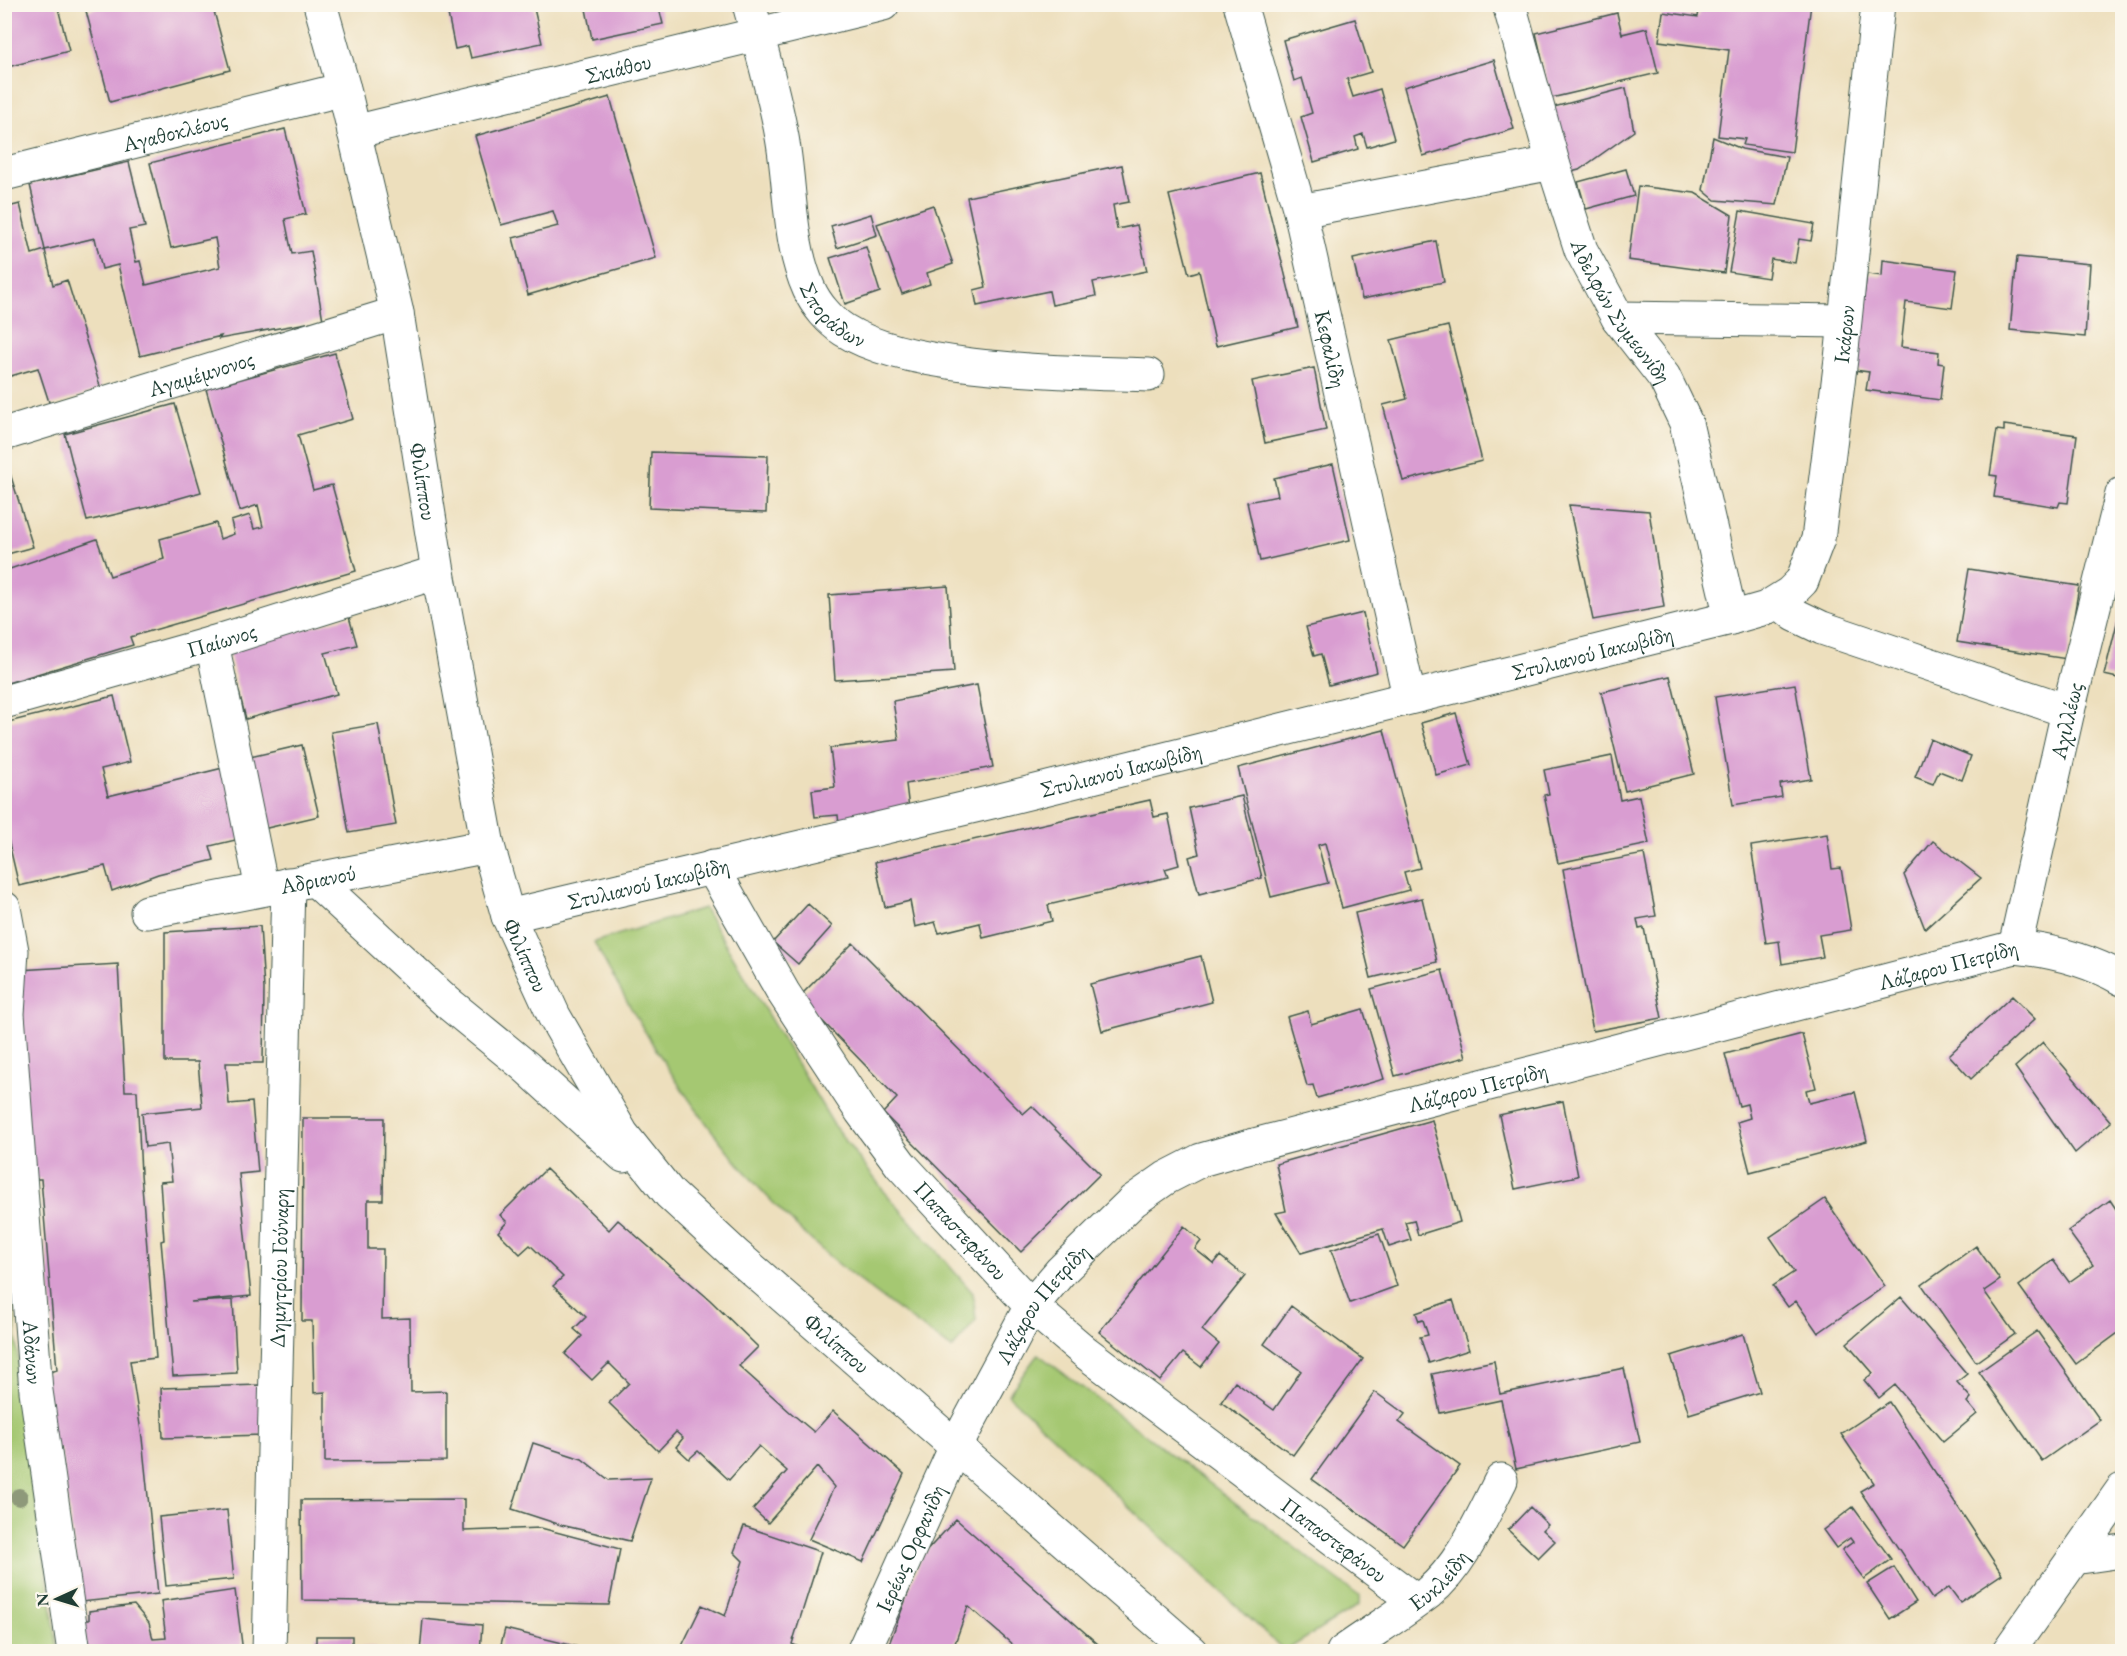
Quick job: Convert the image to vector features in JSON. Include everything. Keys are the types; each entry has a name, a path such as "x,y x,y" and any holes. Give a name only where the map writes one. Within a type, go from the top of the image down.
{"street":[{"name":"Φιλίππου","path":"320,4 344,89 397,313 438,572 488,846 508,916 531,969 622,1134 670,1194 737,1256 957,1444 1192,1652"},
{"name":"Σκιάθου","path":"354,132 753,20 883,4"},
{"name":"Κεφαλίδη","path":"1240,4 1300,211 1409,696"},
{"name":"Αδελφών Συμεωνίδη","path":"1509,4 1552,163 1581,250 1618,318 1664,377 1686,423 1731,618"},
{"name":"Ικάρων","path":"1731,618 1779,602 1802,580 1818,539 1878,4"},
{"name":"Σποράδων","path":"753,20 782,136 794,230 804,278 810,292 831,320 859,338 912,355 1016,368 1148,375"},
{"name":"Αγαθοκλέους","path":"4,174 344,89"},
{"path":"1300,211 1552,163"},
{"name":"Αγαμέμνονος","path":"4,434 397,313"},
{"path":"1618,318 1844,321"},
{"name":"Αχιλλέως","path":"2015,947 2068,711 2122,494"},
{"name":"Παίωνος","path":"4,702 212,644 438,572"},
{"path":"1779,602 1795,615 1822,628 2068,711"},
{"name":"Στυλιανού Ιακωβίδη","path":"508,916 992,802 1409,696 1731,618"},
{"name":"Δημητρίου Γούναρη","path":"212,644 288,884 269,1652"},
{"name":"Αδριανού","path":"147,912 488,846"},
{"name":"Παπαστεφάνου","path":"712,867 783,992 861,1111 901,1165 1031,1306 1085,1352 1416,1600"},
{"path":"288,884 448,1003 525,1066 609,1143 670,1194"},
{"name":"Αδάνων","path":"4,908 12,951 6,1014 36,1391 74,1652"},
{"name":"Λάζαρου Πετρίδη","path":"957,1444 1031,1306 1061,1271 1133,1202 1166,1178 1201,1160 2015,947 2042,950 2074,958 2122,979"},
{"name":"Ιερέως Ορφανίδη","path":"863,1652 957,1444"},
{"name":"Ευκλείδη","path":"1343,1652 1428,1593 1449,1571 1474,1534 1501,1480"},
{"path":"2008,1652 2122,1490"},
{"path":"2074,1558 2122,1551"}],"green space":[{"path":"704,908 835,1127 884,1191 973,1293 976,1320 952,1349 870,1289 822,1250 754,1182 723,1145 667,1067 594,942"},
{"path":"4,1191 22,1406 58,1651 5,1651"},
{"path":"1038,1354 1359,1596 1359,1605 1285,1651 1008,1395"}],"building":[{"path":"4,4 57,4 69,51 4,68"},
{"path":"108,4 212,4 230,70 110,102 86,11"},
{"path":"446,4 533,4 542,43 471,58 468,46 455,49"},
{"path":"585,4 658,4 663,24 592,39"},
{"path":"1700,4 1811,4 1792,152 1743,145 1745,139 1718,136 1729,50 1659,41 1663,12 1698,17"},
{"path":"1617,13 1622,34 1647,28 1658,73 1551,98 1536,33"},
{"path":"1355,19 1371,72 1347,79 1353,97 1380,89 1394,139 1367,147 1363,134 1355,137 1358,149 1314,162 1301,117 1312,113 1302,78 1294,81 1283,40"},
{"path":"1494,60 1514,129 1423,156 1404,87"},
{"path":"1626,88 1634,131 1579,170 1567,173 1550,108"},
{"path":"610,97 656,258 528,295 513,238 558,226 553,211 501,225 475,136"},
{"path":"285,129 306,214 285,219 292,254 311,251 323,320 219,339 221,336 140,356 118,265 102,269 95,238 45,250 30,185 129,162 145,227 129,230 136,262 140,261 146,285 220,267 215,238 171,248 150,163"},
{"path":"1713,137 1742,149 1787,157 1777,205 1715,200 1703,190"},
{"path":"1122,165 1129,202 1113,205 1117,229 1137,225 1147,271 1093,282 1096,296 1052,305 1049,291 977,306 974,290 986,287 967,197"},
{"path":"1626,169 1634,196 1586,209 1578,182"},
{"path":"1260,173 1298,327 1216,346 1199,271 1189,274 1169,195"},
{"path":"1638,186 1695,193 1732,215 1724,273 1628,260"},
{"path":"20,204 32,254 45,250 53,285 67,280 101,389 50,405 38,368 4,378 4,208"},
{"path":"933,205 953,264 927,273 930,284 902,294 877,224"},
{"path":"1740,211 1814,224 1811,241 1799,239 1795,263 1771,259 1768,278 1729,272"},
{"path":"871,214 877,235 837,248 831,226"},
{"path":"1436,241 1444,282 1362,299 1353,259"},
{"path":"866,247 880,292 845,304 830,258"},
{"path":"2017,257 2090,264 2085,337 2010,330"},
{"path":"1883,260 1957,270 1952,308 1906,302 1901,347 1939,352 1938,363 1944,364 1940,400 1866,390 1869,372 1854,370 1867,274 1882,276"},
{"path":"1448,326 1482,461 1403,481 1383,405 1407,399 1391,340"},
{"path":"335,353 353,419 298,435 313,490 332,485 356,571 130,637 133,645 4,684 4,571 97,539 110,576 164,559 160,539 216,523 220,539 234,534 231,521 250,515 254,529 263,527 258,505 240,511 206,389"},
{"path":"1314,368 1326,430 1265,443 1252,381"},
{"path":"175,404 201,492 87,521 65,434"},
{"path":"2004,425 2077,435 2068,503 2060,502 2058,507 1994,497 1997,476 1990,475 1997,430 2004,431"},
{"path":"651,452 768,456 766,513 649,508"},
{"path":"4,454 33,547 4,555"},
{"path":"1333,464 1350,540 1260,561 1247,502 1278,496 1274,478"},
{"path":"1569,505 1649,511 1664,607 1593,620"},
{"path":"1969,569 2079,586 2067,659 1957,642"},
{"path":"948,586 954,672 835,680 829,595"},
{"path":"2122,603 2122,679 2104,675"},
{"path":"1363,613 1377,672 1329,685 1321,654 1314,656 1306,627"},
{"path":"349,617 357,645 325,653 337,694 246,719 228,649"},
{"path":"1670,676 1694,774 1625,791 1601,692"},
{"path":"1795,684 1811,779 1780,784 1782,797 1733,805 1715,697"},
{"path":"977,685 993,767 906,784 909,809 839,825 838,815 815,817 812,790 835,787 830,748 899,740 893,701"},
{"path":"114,696 130,762 101,769 108,796 227,767 244,838 210,846 214,860 158,874 112,891 105,866 19,886 4,822 4,723"},
{"path":"1456,713 1471,765 1436,775 1421,723"},
{"path":"378,724 396,825 349,833 331,732"},
{"path":"1384,730 1420,868 1404,872 1409,890 1342,908 1325,843 1318,845 1328,883 1271,897 1238,768"},
{"path":"1930,739 1971,756 1962,780 1939,771 1933,784 1915,777"},
{"path":"302,745 319,816 254,831 237,760"},
{"path":"1612,756 1620,800 1639,796 1649,844 1558,863 1544,795 1549,794 1544,770"},
{"path":"1242,796 1262,878 1199,894 1189,857 1199,854 1189,808"},
{"path":"1150,800 1154,817 1168,814 1179,865 1165,869 1168,877 1048,905 1052,921 983,938 980,923 939,933 935,922 915,927 910,901 885,907 875,862"},
{"path":"1827,834 1832,869 1841,868 1851,930 1819,935 1823,957 1782,964 1779,941 1766,943 1751,846"},
{"path":"1933,841 1981,878 1925,929 1904,875"},
{"path":"1644,854 1656,916 1637,919 1639,929 1644,928 1662,1018 1593,1031 1563,869"},
{"path":"1422,898 1437,962 1371,978 1355,913"},
{"path":"808,904 832,926 798,964 773,942"},
{"path":"260,926 264,989 263,1063 226,1063 229,1104 252,1102 258,1172 239,1174 251,1296 191,1302 233,1300 237,1373 173,1376 161,1241 164,1240 160,1182 172,1181 168,1144 145,1147 142,1113 202,1107 198,1062 165,1062 165,932"},
{"path":"853,943 1023,1114 1032,1106 1100,1174 1021,1252 883,1113 897,1098 799,997"},
{"path":"1201,956 1212,1002 1102,1031 1090,984"},
{"path":"118,964 125,1091 137,1091 141,1174 156,1358 130,1361 142,1438 158,1594 81,1602 61,1449 49,1451 41,1375 57,1370 41,1179 28,1179 19,970"},
{"path":"1442,970 1466,1057 1395,1076 1371,989"},
{"path":"2012,996 2035,1019 1971,1079 1949,1055"},
{"path":"1363,1009 1384,1079 1317,1098 1313,1085 1307,1086 1287,1017 1308,1011 1311,1024"},
{"path":"1802,1034 1816,1088 1806,1090 1809,1103 1855,1092 1867,1141 1750,1172 1737,1122 1750,1118 1747,1104 1739,1106 1725,1054"},
{"path":"2043,1042 2111,1122 2075,1153 2015,1067"},
{"path":"1563,1101 1578,1176 1515,1189 1499,1115"},
{"path":"303,1118 384,1118 383,1200 368,1200 368,1249 383,1249 382,1319 410,1318 411,1392 446,1391 446,1461 325,1462 325,1392 314,1393 312,1321 302,1321"},
{"path":"1432,1120 1460,1222 1418,1235 1414,1220 1405,1222 1411,1240 1389,1247 1383,1229 1301,1253 1276,1213 1286,1211 1276,1164"},
{"path":"546,1169 609,1230 618,1220 710,1300 758,1347 739,1366 790,1412 814,1432 833,1411 904,1474 863,1562 809,1539 834,1487 817,1467 768,1523 753,1509 787,1471 759,1446 729,1480 698,1451 689,1459 676,1447 683,1438 676,1432 658,1451 609,1403 629,1383 609,1363 592,1380 565,1354 582,1336 574,1329 586,1317 553,1286 563,1277 530,1245 520,1254 498,1232 507,1222 500,1215"},
{"path":"1825,1199 1885,1286 1818,1333 1796,1301 1788,1307 1773,1286 1794,1272 1770,1237"},
{"path":"2110,1200 2122,1218 2122,1330 2076,1364 2019,1286 2053,1260 2069,1282 2093,1265 2068,1231"},
{"path":"1184,1226 1201,1241 1195,1249 1214,1264 1220,1256 1245,1276 1202,1330 1219,1344 1201,1367 1183,1353 1160,1381 1099,1332"},
{"path":"1379,1234 1397,1286 1350,1303 1331,1250"},
{"path":"1976,1246 2000,1280 1984,1291 2015,1334 1976,1362 1922,1285"},
{"path":"1901,1297 1967,1374 1957,1382 1971,1398 1967,1402 1977,1414 1943,1442 1895,1385 1879,1398 1864,1380 1873,1373 1847,1343"},
{"path":"1453,1300 1469,1350 1429,1363 1420,1337 1428,1335 1423,1320 1419,1321 1416,1313"},
{"path":"1291,1306 1363,1359 1293,1455 1221,1402 1235,1382 1274,1410 1301,1371 1264,1344"},
{"path":"2037,1331 2100,1420 2042,1461 1979,1372"},
{"path":"1743,1334 1760,1392 1689,1414 1671,1356"},
{"path":"1494,1361 1500,1394 1624,1368 1640,1442 1516,1469 1501,1400 1440,1413 1432,1374"},
{"path":"260,1385 262,1435 163,1438 161,1388"},
{"path":"1375,1392 1405,1414 1399,1422 1460,1466 1403,1545 1312,1479"},
{"path":"1889,1402 2002,1574 1960,1602 1949,1587 1932,1599 1860,1491 1874,1483 1841,1434"},
{"path":"533,1443 582,1459 609,1480 651,1478 630,1541 561,1525 512,1509"},
{"path":"464,1499 464,1531 541,1528 620,1549 609,1605 302,1600 301,1500"},
{"path":"1530,1507 1548,1525 1543,1530 1555,1541 1538,1558 1508,1530"},
{"path":"1853,1507 1891,1559 1864,1579 1842,1550 1853,1542 1850,1538 1836,1548 1823,1530"},
{"path":"227,1510 234,1579 166,1586 159,1517"},
{"path":"956,1519 1107,1652 1021,1652 968,1606 952,1652 886,1652 922,1556"},
{"path":"744,1526 821,1552 792,1644 809,1652 679,1652 702,1605 725,1616 743,1561 734,1552"},
{"path":"1894,1567 1916,1602 1890,1619 1867,1584"},
{"path":"235,1590 243,1652 86,1652 83,1620 89,1620 89,1611 134,1605 149,1623 153,1639 166,1638 161,1601"},
{"path":"423,1619 482,1625 480,1652 420,1652"},
{"path":"505,1629 579,1647 578,1652 499,1652"},
{"path":"316,1636 352,1636 352,1648 376,1647 376,1652 316,1652"}]}
